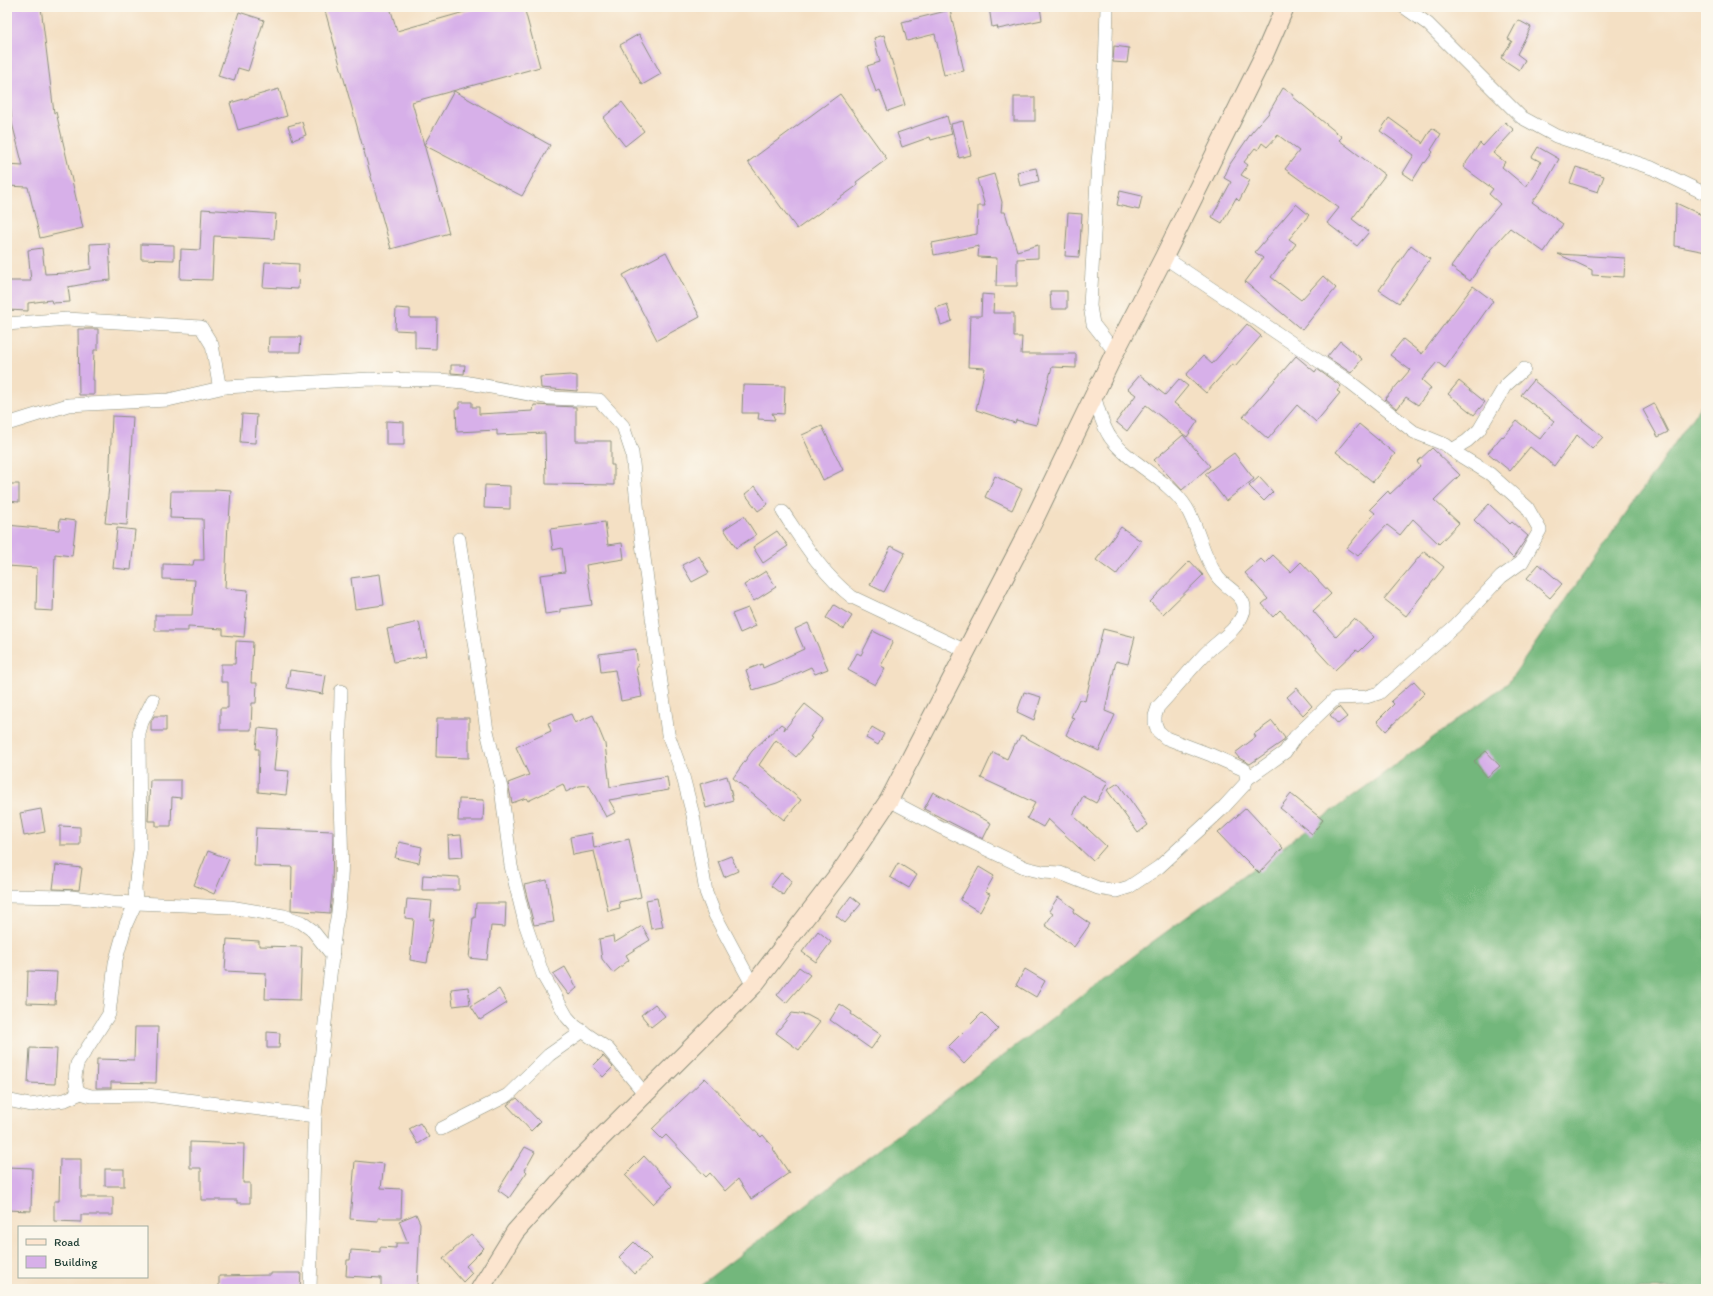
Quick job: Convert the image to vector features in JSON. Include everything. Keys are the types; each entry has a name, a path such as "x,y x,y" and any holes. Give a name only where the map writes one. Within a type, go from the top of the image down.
{"street":[{"path":"1107,7 1104,104 1098,162 1090,306 1093,324 1115,352"},
{"path":"480,1289 515,1232 580,1159 644,1093 753,986 844,867 889,800 1033,522 1115,352 1264,55 1285,7"},
{"path":"1404,7 1428,24 1521,117 1556,136 1652,168 1706,194"},
{"path":"889,800 942,828 1026,868 1043,872 1060,873 1098,888 1116,891 1129,887 1158,867 1222,809 1245,784 1247,779 1286,752 1295,737 1336,698 1366,697 1379,693 1455,626 1501,577 1522,562 1540,530 1527,507 1490,474 1446,445 1414,432 1350,382 1164,257"},
{"path":"7,324 67,319 201,327 212,344 219,384 225,388"},
{"path":"1452,450 1467,441 1479,430 1505,386 1524,369"},
{"path":"7,424 68,405 168,400 225,388 369,379 464,382 550,398 599,400 624,426 632,453 638,514 668,734 682,773 693,815 706,892 714,914 753,986"},
{"path":"1094,395 1110,438 1120,448 1158,478 1185,507 1214,573 1238,595 1243,604 1243,615 1235,626 1205,654 1158,707 1155,716 1158,731 1166,738 1245,770 1247,779"},
{"path":"783,512 839,588 852,598 966,652"},
{"path":"459,539 487,731 501,788 513,877 525,923 543,975 567,1017 575,1026 608,1049 644,1093"},
{"path":"310,1289 315,1116 333,956 334,929 340,905 342,854 338,773 341,691"},
{"path":"153,700 142,722 138,738 140,850 135,888 136,902 126,924 115,963 109,1014 77,1064 75,1077 76,1089 81,1093 91,1096 147,1095 315,1116"},
{"path":"7,896 71,897 113,902 230,907 284,916 301,922 312,930 333,956"},
{"path":"441,1128 508,1095 549,1055 583,1031"},
{"path":"7,1100 30,1105 65,1100 81,1093"}],"green space":[{"path":"1706,398 1706,1289 695,1289 1151,943 1508,683"}],"building":[{"path":"7,7 41,7 54,113 56,112 83,228 40,238 28,187 7,186 7,165 23,166 12,123 7,72"},
{"path":"324,7 390,7 397,31 482,7 524,7 540,67 412,102 449,233 391,249"},
{"path":"989,7 1040,7 1042,20 998,29 997,26 992,27"},
{"path":"950,10 964,71 944,75 935,34 907,41 902,22"},
{"path":"239,12 264,20 248,71 238,68 234,81 218,76"},
{"path":"1518,20 1531,27 1517,54 1525,60 1519,70 1501,58 1512,41 1508,39"},
{"path":"639,34 661,74 642,85 620,45"},
{"path":"884,35 905,105 888,111 880,90 876,92 867,66 880,62 874,38"},
{"path":"1114,46 1129,48 1127,63 1113,62"},
{"path":"1283,88 1294,95 1293,97 1342,137 1339,140 1385,175 1352,219 1369,232 1357,246 1327,223 1339,208 1285,169 1299,151 1278,135 1267,147 1262,143 1258,150 1255,148 1244,162 1248,165 1241,175 1250,180 1239,201 1236,198 1222,223 1212,217 1231,182 1224,178 1230,164 1252,132 1268,114"},
{"path":"279,89 287,116 238,130 230,103"},
{"path":"454,91 550,145 522,196 424,145"},
{"path":"840,94 887,159 856,182 858,185 797,229 748,162"},
{"path":"1014,97 1035,97 1035,121 1014,121"},
{"path":"622,102 644,131 625,146 603,118"},
{"path":"947,116 952,134 931,140 930,137 902,147 897,133"},
{"path":"1389,118 1422,142 1422,144 1432,128 1441,134 1431,150 1433,152 1425,163 1424,162 1413,180 1403,173 1414,155 1380,131"},
{"path":"963,121 971,155 959,158 951,124"},
{"path":"302,122 306,135 293,140 288,126"},
{"path":"1505,122 1514,130 1493,153 1505,162 1502,167 1526,187 1541,162 1532,157 1538,147 1559,159 1541,191 1532,202 1563,224 1544,252 1510,228 1490,250 1491,251 1470,281 1451,267 1475,233 1500,204 1489,194 1493,189 1463,167 1480,143 1483,146"},
{"path":"1576,167 1604,176 1598,192 1570,183"},
{"path":"1036,168 1039,181 1020,186 1017,172"},
{"path":"994,174 1002,202 1001,212 1005,212 1017,251 1038,245 1038,258 1017,259 1017,286 996,286 997,258 978,257 979,246 934,255 932,243 977,234 978,206 985,206 977,179"},
{"path":"1120,191 1142,196 1139,210 1117,205"},
{"path":"1676,203 1706,217 1706,252 1675,246"},
{"path":"1296,204 1309,215 1289,239 1296,244 1271,277 1301,300 1323,276 1336,288 1302,330 1245,282 1263,258 1255,252"},
{"path":"202,209 276,214 274,239 214,236 212,280 180,279 181,249 200,250"},
{"path":"1068,213 1082,214 1079,257 1065,256"},
{"path":"109,243 111,280 90,282 68,287 70,302 52,303 51,300 28,303 28,311 7,310 7,281 31,281 28,250 42,248 45,274 67,273 91,269 90,244"},
{"path":"141,244 174,245 174,260 141,259"},
{"path":"1411,245 1430,259 1399,303 1379,290"},
{"path":"666,252 700,317 657,340 623,275"},
{"path":"1558,254 1625,258 1624,277 1592,275 1592,270"},
{"path":"265,262 299,264 298,289 263,287"},
{"path":"1473,286 1493,301 1445,368 1437,362 1422,380 1431,388 1418,405 1406,397 1397,409 1385,399 1410,370 1390,355 1403,339 1422,354"},
{"path":"1050,291 1067,291 1067,309 1051,309"},
{"path":"982,294 994,295 993,313 1014,313 1014,337 1022,337 1021,354 1076,354 1076,368 1052,367 1036,425 1016,420 1015,423 976,410 985,368 968,367 970,316 981,316"},
{"path":"947,304 952,321 941,325 936,308"},
{"path":"396,308 410,309 410,318 437,318 436,349 415,348 415,331 395,330"},
{"path":"1247,324 1261,336 1235,366 1232,364 1206,393 1186,375 1203,356 1212,364"},
{"path":"78,329 98,329 98,350 94,350 94,395 79,395"},
{"path":"269,337 301,337 300,352 268,352"},
{"path":"1340,341 1362,359 1351,373 1327,357"},
{"path":"1296,356 1315,372 1317,369 1341,386 1337,391 1340,393 1316,422 1297,405 1268,439 1243,417"},
{"path":"451,365 465,365 464,374 451,373"},
{"path":"1140,375 1165,395 1179,379 1188,386 1174,403 1198,421 1187,437 1146,405 1127,431 1116,422 1136,395 1128,389"},
{"path":"577,376 577,391 541,388 540,377"},
{"path":"1533,380 1603,437 1592,449 1577,435 1554,466 1530,447 1510,471 1488,453 1502,436 1503,437 1517,421 1540,439 1554,421 1521,395"},
{"path":"1459,381 1485,402 1474,415 1448,394"},
{"path":"743,385 785,386 784,414 772,413 775,420 758,419 759,413 742,413"},
{"path":"459,402 472,402 472,407 479,407 479,414 533,411 534,405 576,407 576,441 611,441 611,465 614,465 614,485 546,484 545,433 497,435 497,430 457,432 456,408 459,408"},
{"path":"1654,404 1668,432 1658,437 1643,410"},
{"path":"242,414 257,415 255,443 240,442"},
{"path":"112,416 133,417 127,525 105,523 109,487"},
{"path":"386,421 404,422 404,445 386,445"},
{"path":"1359,424 1395,454 1373,482 1336,452"},
{"path":"822,426 843,470 823,480 802,435"},
{"path":"1183,435 1210,466 1182,490 1154,460"},
{"path":"1432,448 1460,475 1434,500 1459,523 1439,544 1413,519 1400,535 1387,525 1358,556 1347,548 1375,513 1370,509 1388,491 1390,494 1420,466 1417,462"},
{"path":"1234,453 1254,479 1226,501 1205,474"},
{"path":"995,476 1022,489 1012,510 985,497"},
{"path":"1259,477 1273,492 1264,501 1249,486"},
{"path":"7,484 19,484 19,502 7,501"},
{"path":"485,485 510,486 510,509 484,508"},
{"path":"755,486 768,504 758,511 745,494"},
{"path":"215,489 231,490 225,588 248,590 244,637 223,635 223,629 188,627 188,631 155,631 155,615 192,615 195,580 163,579 163,564 193,565 194,560 204,560 203,519 170,518 171,491 215,491"},
{"path":"1489,504 1510,524 1512,522 1528,536 1513,558 1474,520"},
{"path":"744,516 756,535 736,548 724,529"},
{"path":"60,519 76,521 72,556 55,554 53,611 36,610 37,568 7,566 7,525 59,530"},
{"path":"605,522 608,545 622,543 624,559 586,565 592,605 560,609 560,612 545,614 540,575 565,572 562,548 553,550 550,529"},
{"path":"1121,527 1141,541 1116,575 1096,560"},
{"path":"117,528 135,530 131,570 113,568"},
{"path":"777,531 788,546 763,563 753,547"},
{"path":"891,546 905,553 884,592 870,585"},
{"path":"1424,551 1444,567 1406,616 1384,599"},
{"path":"1273,555 1291,572 1301,562 1331,594 1313,611 1336,637 1354,618 1374,637 1359,652 1356,650 1335,670 1280,610 1273,617 1262,604 1268,599 1245,573 1261,559 1265,563"},
{"path":"699,556 709,573 692,582 682,565"},
{"path":"1190,561 1203,575 1163,614 1150,602"},
{"path":"1539,564 1562,584 1550,598 1527,578"},
{"path":"766,571 776,587 754,601 744,585"},
{"path":"380,574 384,605 355,609 351,578"},
{"path":"834,605 852,616 844,629 826,618"},
{"path":"748,608 756,626 740,633 732,614"},
{"path":"419,622 426,656 394,662 387,629"},
{"path":"808,623 828,669 815,674 811,667 776,683 753,690 746,670 762,664 763,668 804,649 795,629"},
{"path":"1103,629 1135,637 1128,664 1116,661 1105,711 1115,715 1099,751 1066,735 1074,718 1071,717 1079,699 1085,701"},
{"path":"873,631 893,641 881,666 885,668 875,685 848,670 857,653 861,655"},
{"path":"236,641 253,642 251,683 257,683 256,703 252,703 251,730 220,730 220,708 228,708 228,682 221,682 221,664 235,664"},
{"path":"636,649 638,667 636,667 642,697 621,701 615,670 601,672 599,654"},
{"path":"290,670 326,675 323,694 287,688"},
{"path":"1414,681 1425,693 1386,731 1377,721 1394,704 1391,701"},
{"path":"1297,688 1312,706 1303,715 1287,697"},
{"path":"1024,692 1041,697 1034,720 1017,712"},
{"path":"805,704 824,719 810,737 812,738 796,757 776,740 759,765 801,800 784,820 733,778 752,751 781,724 785,727 784,730"},
{"path":"1339,707 1347,717 1338,724 1330,715"},
{"path":"571,714 575,723 593,715 605,744 610,787 667,777 669,790 609,800 616,812 606,817 589,785 579,786 566,792 563,784 528,801 526,798 512,803 508,783 529,775 516,747 551,731 548,723"},
{"path":"154,716 166,716 166,731 151,731 151,722"},
{"path":"437,718 469,718 469,758 436,757"},
{"path":"1272,721 1285,738 1282,742 1250,764 1239,758 1235,753 1256,737 1254,734"},
{"path":"872,727 884,734 878,745 866,738"},
{"path":"258,728 278,730 274,770 289,771 286,795 258,792 259,749 256,749"},
{"path":"1021,735 1108,782 1096,803 1083,796 1073,815 1106,846 1093,861 1048,819 1043,827 1027,818 1035,803 981,778 993,752 1007,759 1014,744 1016,744"},
{"path":"1486,751 1500,766 1487,777 1474,761"},
{"path":"727,776 733,800 706,808 700,784"},
{"path":"150,780 181,780 181,798 172,797 171,826 156,826 156,821 148,821"},
{"path":"1118,783 1148,825 1138,833 1107,790"},
{"path":"933,792 991,823 983,839 924,809"},
{"path":"1291,794 1323,820 1312,834 1280,808"},
{"path":"459,799 484,800 483,821 458,821"},
{"path":"1246,808 1283,848 1259,873 1218,833"},
{"path":"41,809 45,832 24,836 20,813"},
{"path":"60,826 80,827 80,845 60,845"},
{"path":"256,828 333,831 330,913 291,910 292,867 254,866"},
{"path":"592,833 594,848 629,839 641,897 619,902 620,908 608,911 594,851 573,855 570,837"},
{"path":"461,835 463,857 449,858 448,836"},
{"path":"399,842 422,847 419,863 395,858"},
{"path":"208,851 229,859 214,894 194,885"},
{"path":"731,856 738,871 724,877 718,861"},
{"path":"898,863 917,875 909,888 890,877"},
{"path":"56,865 82,868 79,890 53,889"},
{"path":"979,867 994,876 985,892 990,894 980,912 960,900"},
{"path":"781,873 792,881 783,895 771,886"},
{"path":"423,875 459,877 459,890 422,890"},
{"path":"547,880 554,922 534,925 524,885"},
{"path":"851,896 861,904 845,923 836,916"},
{"path":"1058,897 1075,909 1073,912 1090,924 1074,947 1045,925 1053,914 1049,911"},
{"path":"657,898 663,927 651,929 646,900"},
{"path":"407,899 432,901 430,920 434,919 427,963 410,960 414,919 405,918"},
{"path":"476,903 506,903 505,927 491,926 487,960 469,958"},
{"path":"642,926 650,940 626,955 629,960 613,973 602,959 599,939 613,936 614,943"},
{"path":"818,931 831,942 816,962 802,952"},
{"path":"227,939 259,941 259,946 302,947 300,1000 265,999 266,973 225,971"},
{"path":"565,967 577,988 569,995 553,974"},
{"path":"799,967 810,975 786,1003 777,995"},
{"path":"1025,969 1045,981 1036,997 1016,985"},
{"path":"28,971 57,972 55,1004 27,1003"},
{"path":"468,987 470,1004 453,1006 451,989"},
{"path":"499,989 507,1003 480,1020 471,1006"},
{"path":"655,1004 665,1016 651,1027 641,1015"},
{"path":"840,1004 852,1012 851,1014 881,1035 871,1049 830,1020"},
{"path":"792,1013 807,1015 820,1022 799,1050 776,1033"},
{"path":"982,1013 998,1029 964,1064 948,1047"},
{"path":"135,1027 158,1027 156,1083 111,1082 111,1088 96,1088 97,1059 134,1060"},
{"path":"267,1032 280,1033 279,1048 267,1048"},
{"path":"30,1048 57,1049 55,1084 28,1083"},
{"path":"603,1056 613,1067 603,1077 593,1066"},
{"path":"705,1078 761,1137 763,1135 774,1148 773,1149 789,1173 751,1199 738,1179 725,1191 710,1173 706,1177 666,1135 662,1139 652,1129"},
{"path":"517,1098 540,1122 531,1131 507,1105"},
{"path":"420,1123 429,1137 418,1144 409,1129"},
{"path":"190,1142 244,1144 243,1183 250,1183 250,1203 237,1203 237,1200 201,1200 201,1168 190,1168"},
{"path":"525,1147 535,1152 525,1170 527,1172 509,1198 498,1190"},
{"path":"644,1156 672,1186 653,1204 625,1175"},
{"path":"60,1159 81,1159 81,1197 113,1197 113,1215 81,1215 81,1222 54,1221 54,1201 59,1201"},
{"path":"355,1161 384,1164 381,1188 402,1189 401,1218 378,1218 378,1221 350,1219"},
{"path":"7,1167 32,1168 31,1211 7,1210"},
{"path":"105,1169 124,1169 124,1186 105,1186"},
{"path":"416,1214 420,1223 417,1288 381,1289 381,1278 346,1276 347,1260 350,1260 351,1250 380,1252 380,1247 396,1248 396,1243 408,1243 399,1221"},
{"path":"471,1234 484,1248 466,1266 472,1273 463,1282 443,1259"},
{"path":"634,1242 651,1259 635,1274 619,1257"},
{"path":"271,1273 301,1273 300,1289 219,1288 219,1276 271,1275"}]}
